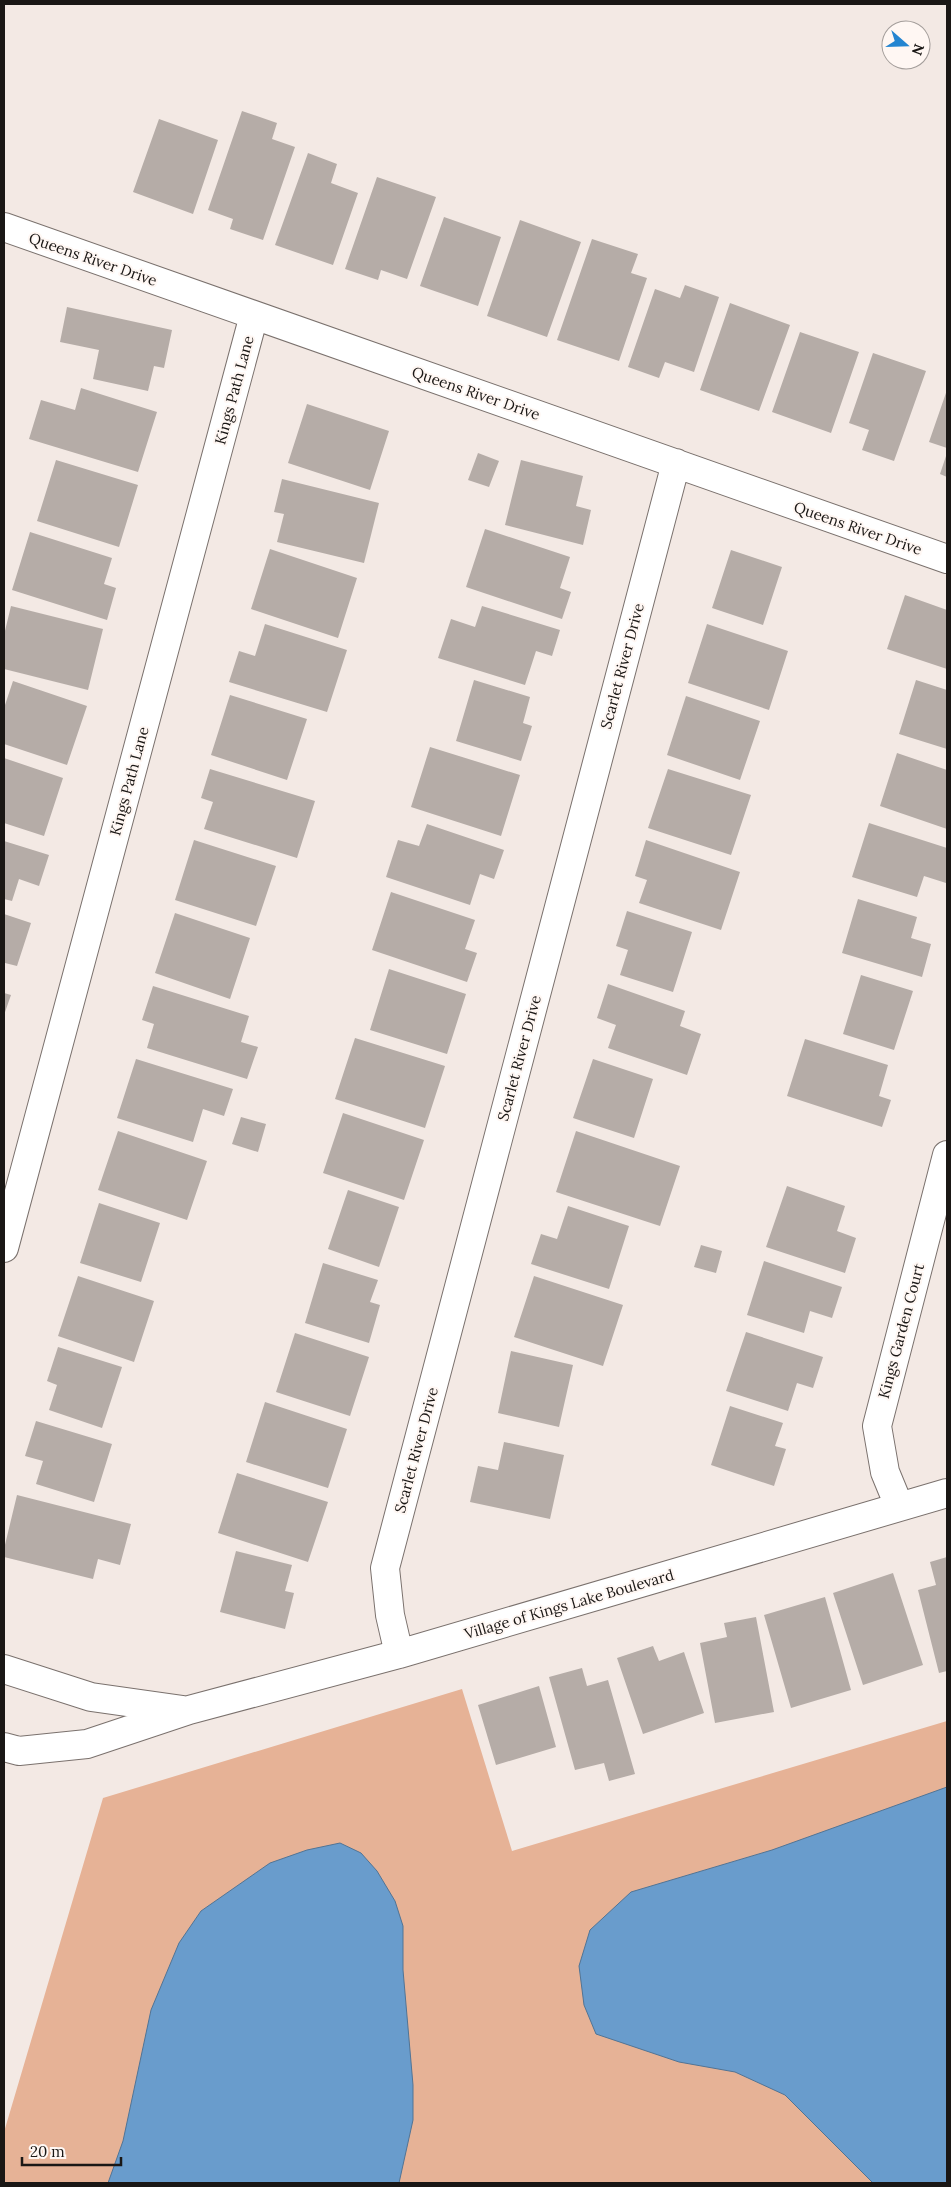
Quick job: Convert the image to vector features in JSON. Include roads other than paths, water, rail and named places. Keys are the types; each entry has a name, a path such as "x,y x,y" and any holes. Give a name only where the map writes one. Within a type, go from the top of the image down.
{"street":[{"name":"Queens River Drive","path":"4,227 947,559"},
{"name":"Kings Path Lane","path":"4,1248 254,315"},
{"name":"Scarlet River Drive","path":"399,1654 390,1615 385,1568 676,464"},
{"name":"Kings Garden Court","path":"899,1506 885,1472 877,1426 947,1155"},
{"name":"Village of Kings Lake Boulevard","path":"4,1747 19,1751 87,1744 189,1710 399,1654 947,1492"},
{"name":"Village of Kings Lake Boulevard","path":"4,1669 91,1697 189,1710"}],"water":[{"path":"947,1787 947,2183 873,2183 785,2095 735,2072 679,2062 596,2034 584,2005 579,1966 590,1930 631,1892 772,1850"},
{"path":"340,1843 361,1853 377,1871 395,1901 403,1926 403,1970 413,2085 413,2120 399,2183 108,2183 123,2141 151,2010 179,1943 201,1911 270,1863 307,1850"}]}
